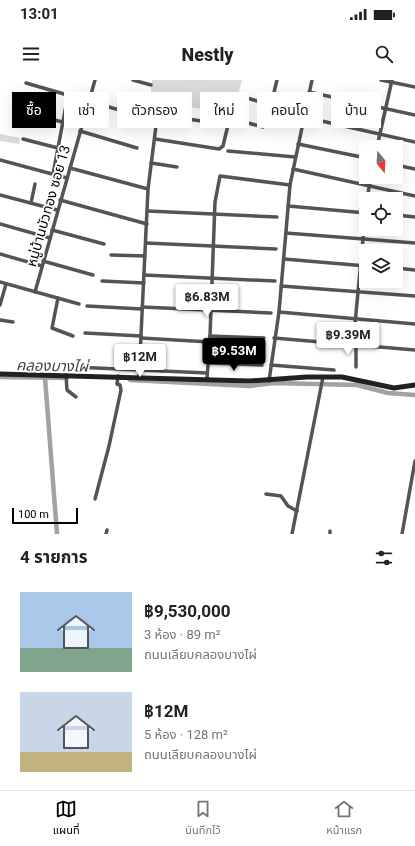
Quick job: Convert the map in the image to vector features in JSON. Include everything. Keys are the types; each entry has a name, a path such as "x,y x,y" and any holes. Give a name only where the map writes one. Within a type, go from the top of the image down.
{"street":[{"name":"หมู่บ้านบัวทอง ซอย 13","path":"92,92 95,80"},
{"path":"133,80 151,85"},
{"path":"275,92 278,80"},
{"path":"309,92 312,80"},
{"path":"382,80 415,87"},
{"path":"379,140 391,81"},
{"path":"26,83 64,94"},
{"path":"323,95 415,114"},
{"path":"53,174 64,113"},
{"path":"139,377 148,189 157,118 161,115 200,121"},
{"path":"56,120 62,122"},
{"path":"323,121 415,142"},
{"name":"หมู่บ้านบัวทอง ซอย 13","path":"35,292 81,128"},
{"path":"155,139 219,149 223,146 228,128"},
{"path":"269,381 274,338 279,312 290,185 302,128"},
{"path":"80,131 137,148"},
{"path":"23,139 58,148"},
{"path":"298,144 359,157"},
{"path":"228,150 295,157"},
{"path":"0,160 67,178"},
{"path":"151,163 177,167"},
{"path":"403,166 415,169"},
{"path":"70,168 148,189"},
{"path":"293,169 415,196"},
{"path":"207,379 210,342 216,192 220,176 290,185"},
{"path":"31,203 35,184"},
{"path":"368,192 369,186"},
{"path":"0,195 57,210"},
{"path":"60,200 147,224"},
{"path":"288,206 359,212"},
{"path":"148,210 277,217"},
{"path":"403,216 415,217"},
{"path":"0,224 50,238"},
{"path":"52,230 104,244"},
{"path":"286,233 415,244"},
{"path":"362,244 363,236"},
{"path":"146,243 276,249"},
{"path":"0,254 42,266"},
{"path":"111,255 145,256"},
{"path":"284,260 359,265"},
{"path":"43,261 93,275"},
{"path":"403,269 415,270"},
{"path":"144,275 275,281"},
{"path":"356,367 355,318 359,278"},
{"path":"102,281 144,283"},
{"path":"0,282 79,304"},
{"path":"0,305 6,284"},
{"path":"281,286 415,296"},
{"path":"58,298 52,328 73,336"},
{"path":"87,306 271,313"},
{"path":"279,312 415,324"},
{"path":"0,320 12,322"},
{"path":"85,333 210,342"},
{"path":"210,336 264,338"},
{"path":"274,338 415,350"},
{"path":"208,362 262,365"},
{"path":"271,365 334,370"},
{"path":"74,367 207,373"},
{"path":"0,374 118,379 139,377 269,381 354,379 394,388 415,387"},
{"path":"66,376 65,385 69,393 76,397"},
{"path":"95,499 109,446 121,390 121,385 118,379"},
{"path":"292,534 322,379"},
{"path":"402,534 415,461"},
{"path":"266,494 281,496 288,506 297,511"}],"shaded area":[{"path":"152,80 242,80 239,92 200,92 200,109 192,108 192,92 151,92"},
{"path":"0,134 20,138 19,144 0,141"}],"waterway":[{"name":"คลองบางไผ่","path":"0,377 67,378"},
{"path":"45,378 57,534"},
{"name":"คลองบางไผ่","path":"130,380 249,386 274,383 357,385 388,393 415,395"}]}
